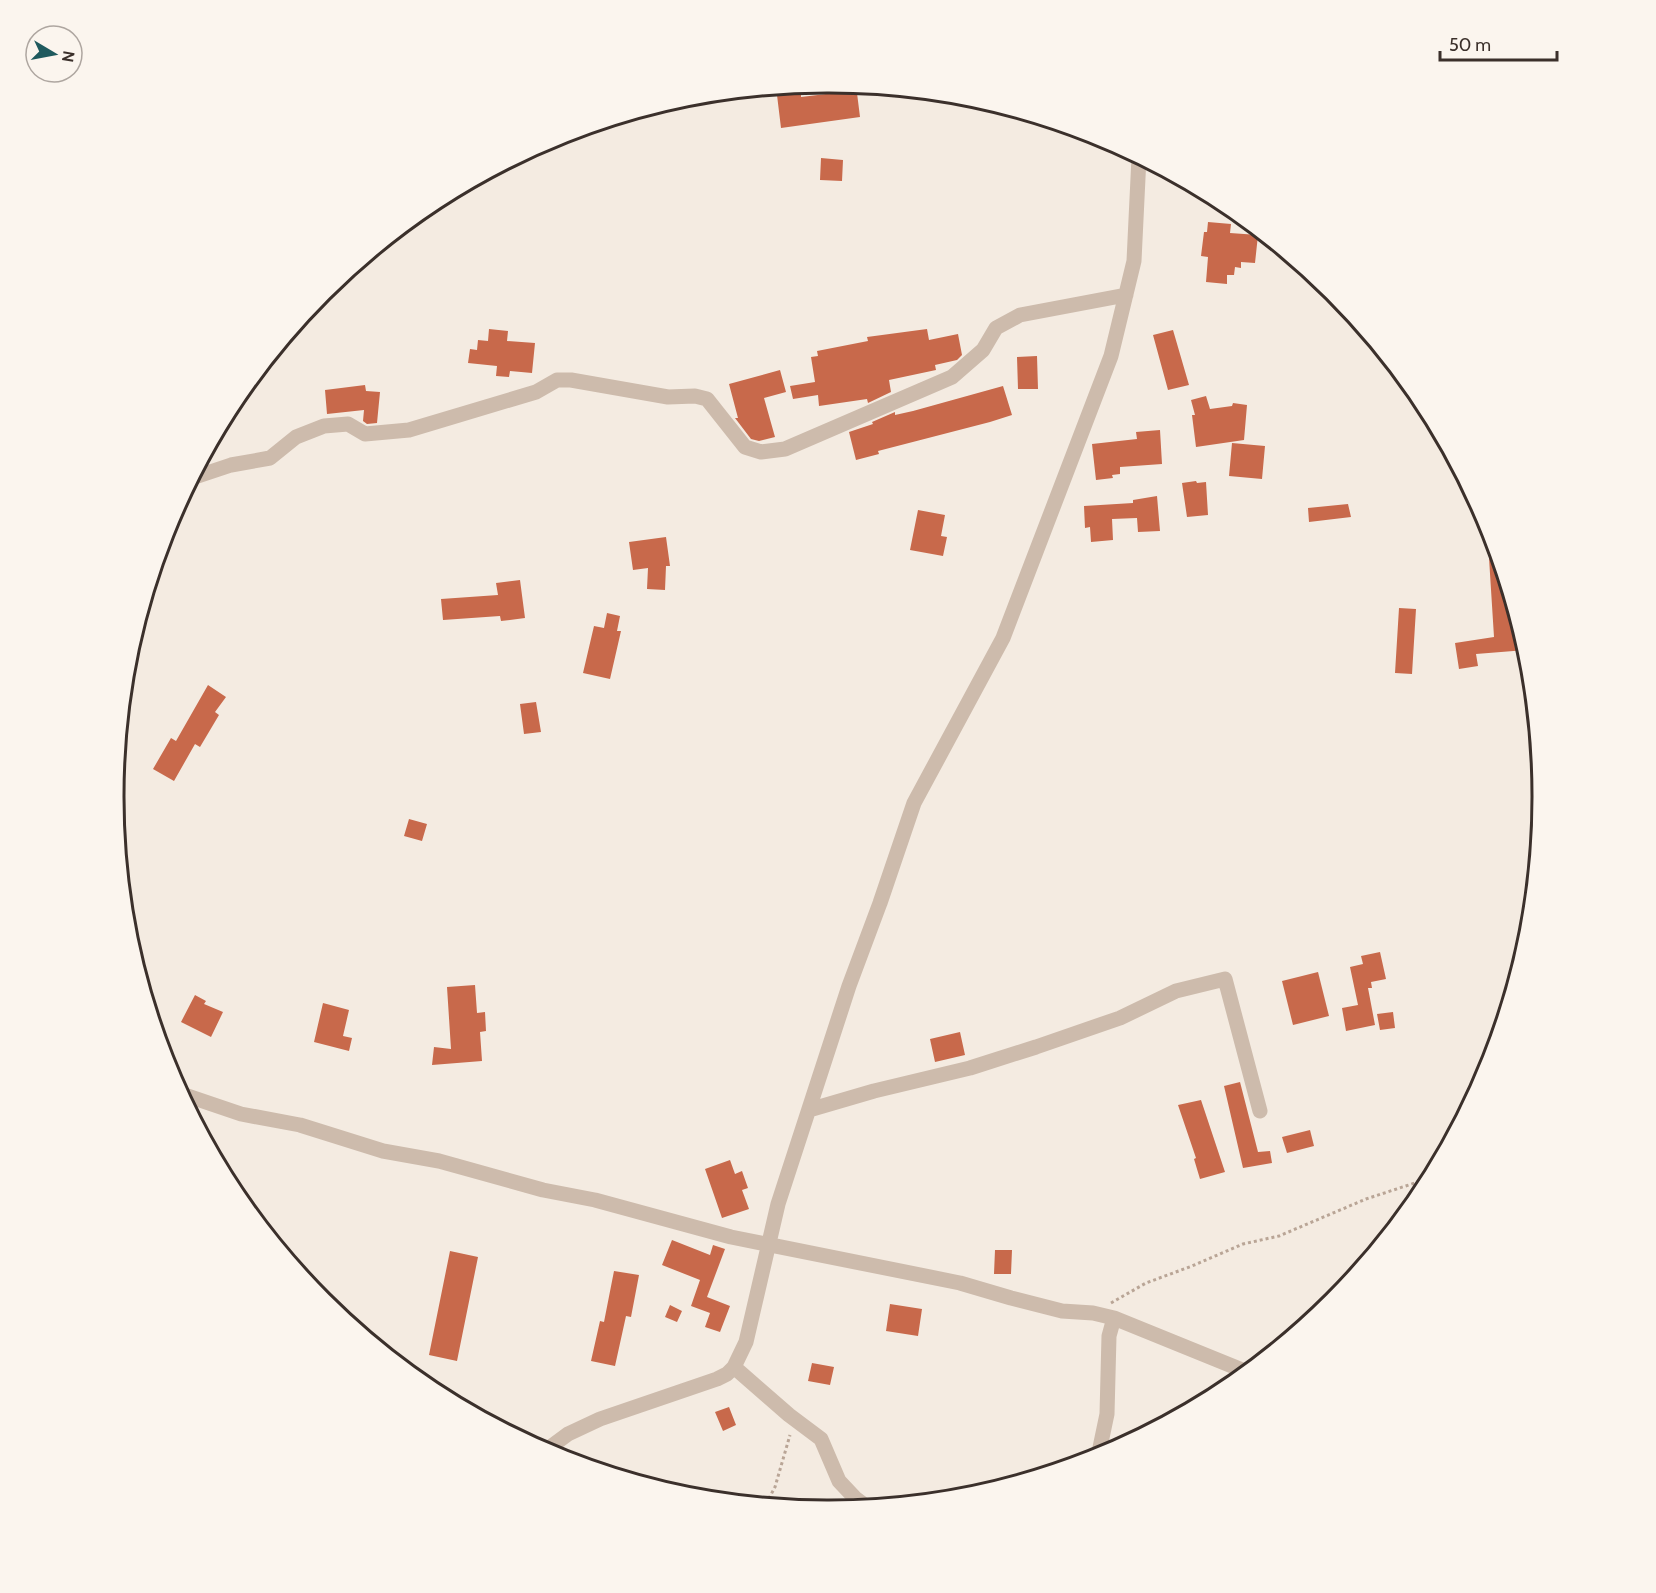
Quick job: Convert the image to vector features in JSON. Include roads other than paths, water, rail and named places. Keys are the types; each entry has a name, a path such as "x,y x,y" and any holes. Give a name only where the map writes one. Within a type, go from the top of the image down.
{"street":[{"path":"555,1444 568,1434 600,1419 717,1379 734,1367 741,1355 748,1334 778,1204 849,986 914,803 1003,638 1111,356 1134,261 1139,166"},
{"path":"203,474 231,465 270,458 296,437 324,426 348,424 365,434 409,430 536,392 557,380 571,380 668,397 695,396 707,399 745,447 761,452 785,449 952,377 983,350 996,328 1020,315 1126,295"},
{"path":"809,1110 874,1091 970,1068 1119,1018 1176,991 1225,979 1260,1111"},
{"path":"192,1097 241,1114 300,1125 382,1150 439,1161 543,1190 595,1200 731,1237 960,1283 1062,1311 1093,1313 1114,1318 1237,1368"},
{"path":"1101,1444 1107,1414 1109,1336 1114,1318"},
{"path":"734,1367 821,1439 839,1481 856,1499"}]}
